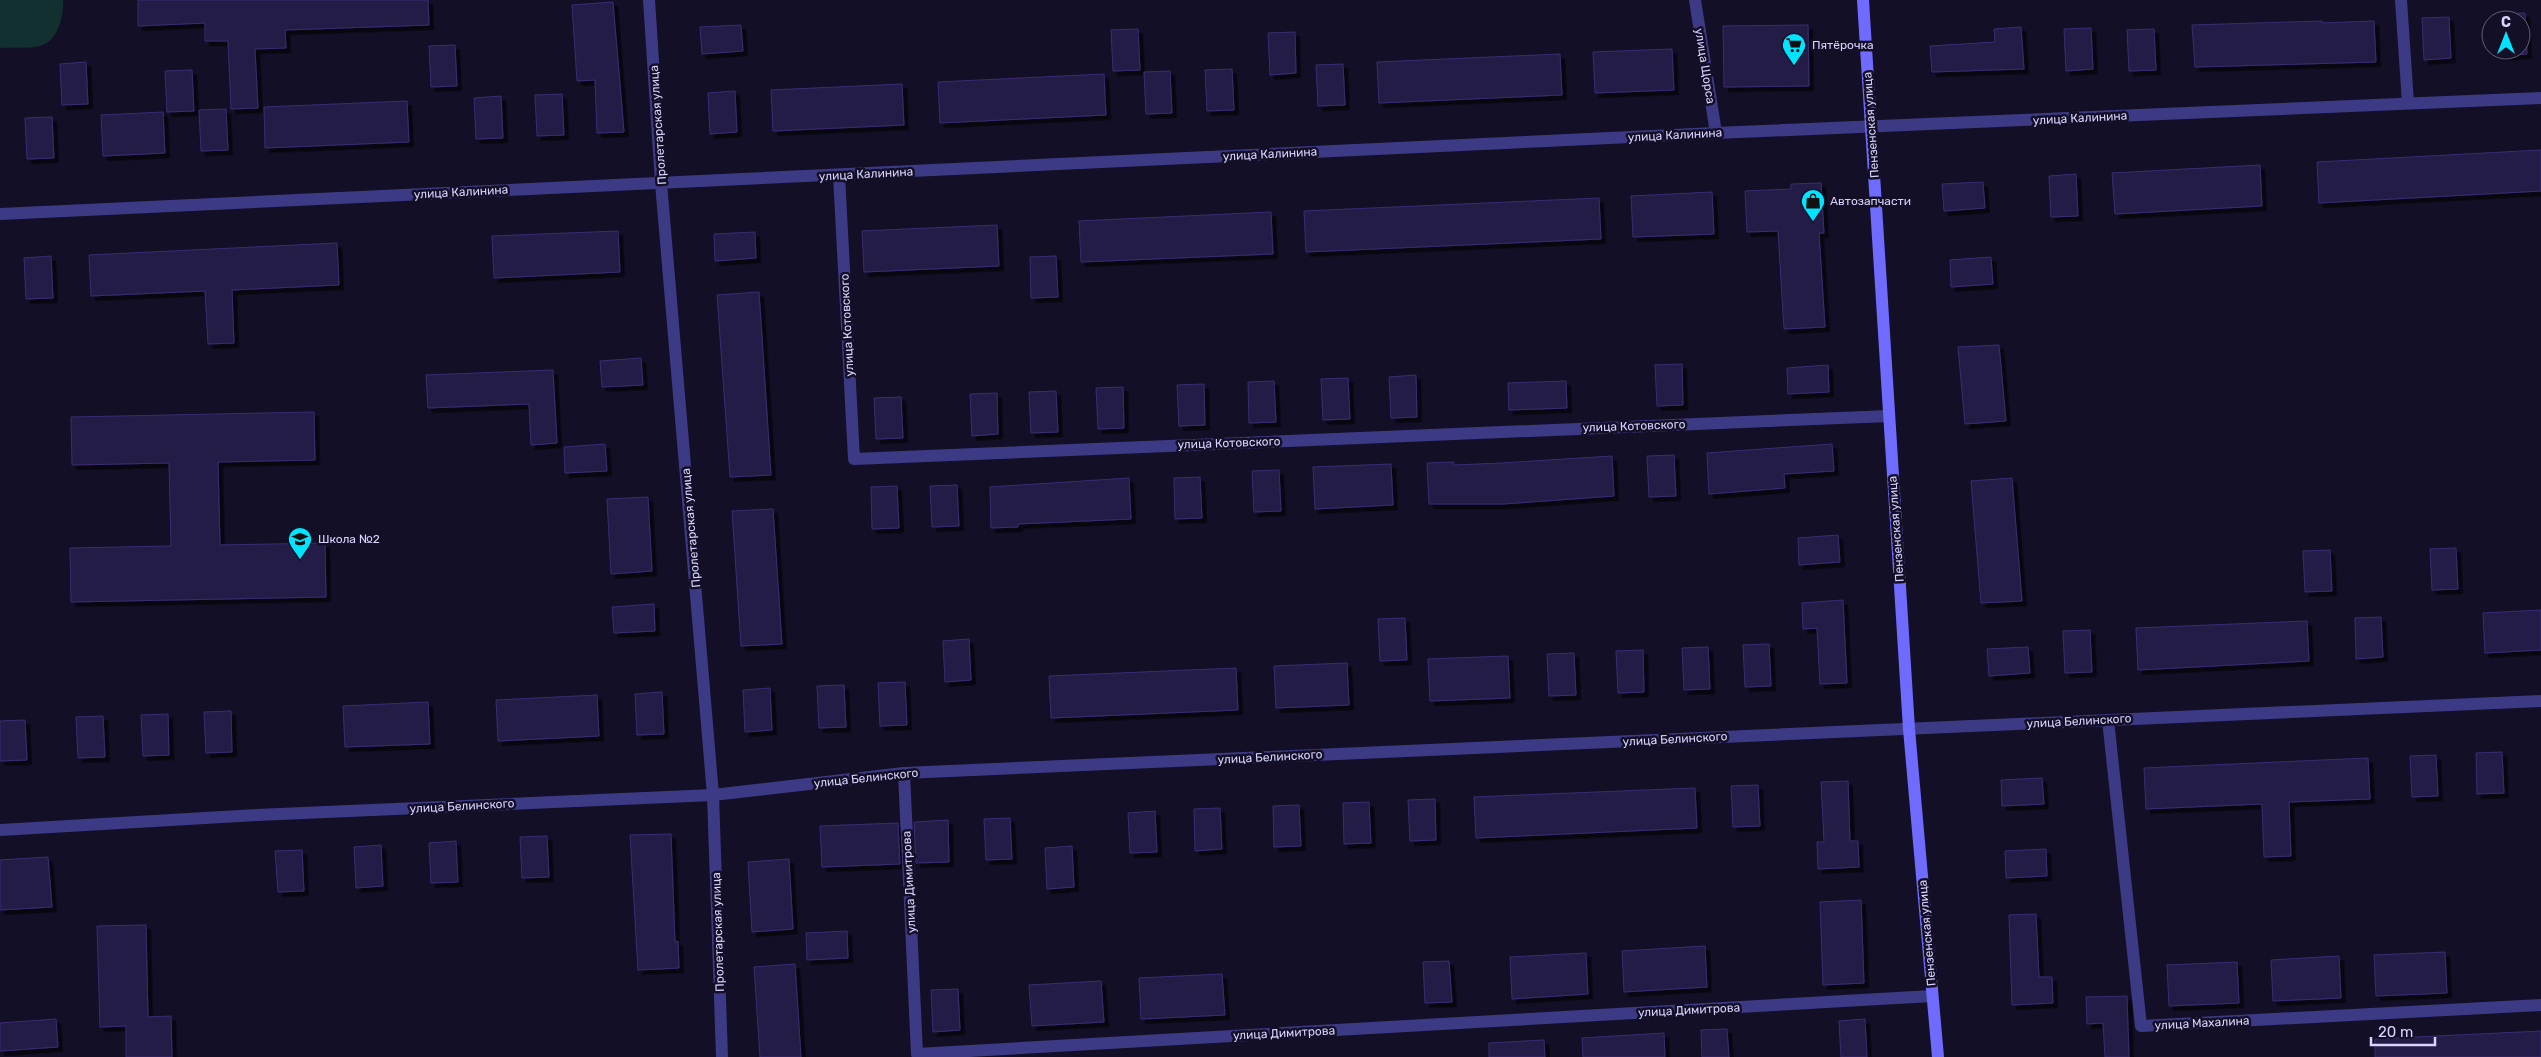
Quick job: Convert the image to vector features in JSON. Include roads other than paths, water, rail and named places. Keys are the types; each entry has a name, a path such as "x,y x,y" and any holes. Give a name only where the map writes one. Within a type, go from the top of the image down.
{"street":[{"name":"Пролетарская улица","path":"649,0 662,183 713,795 722,1057"},
{"name":"улица Щорса","path":"1695,0 1716,133"},
{"name":"Пензенская улица","path":"1863,0 1909,729 1938,1057"},
{"path":"2402,0 2408,103"},
{"name":"улица Калинина","path":"0,214 1716,133 1871,128 2541,98"},
{"name":"улица Котовского","path":"839,175 854,459 1889,416"},
{"name":"улица Белинского","path":"0,830 267,815 713,795 904,773 2541,701"},
{"name":"улица Махалина","path":"2108,720 2141,1026 2541,1005"},
{"name":"улица Димитрова","path":"904,773 917,1054 1932,996"}],"place":[{"name":"Пятёрочка","path":"1794,66"},
{"name":"Автозапчасти","path":"1813,222"},
{"name":"Школа №2","path":"300,560"}]}
